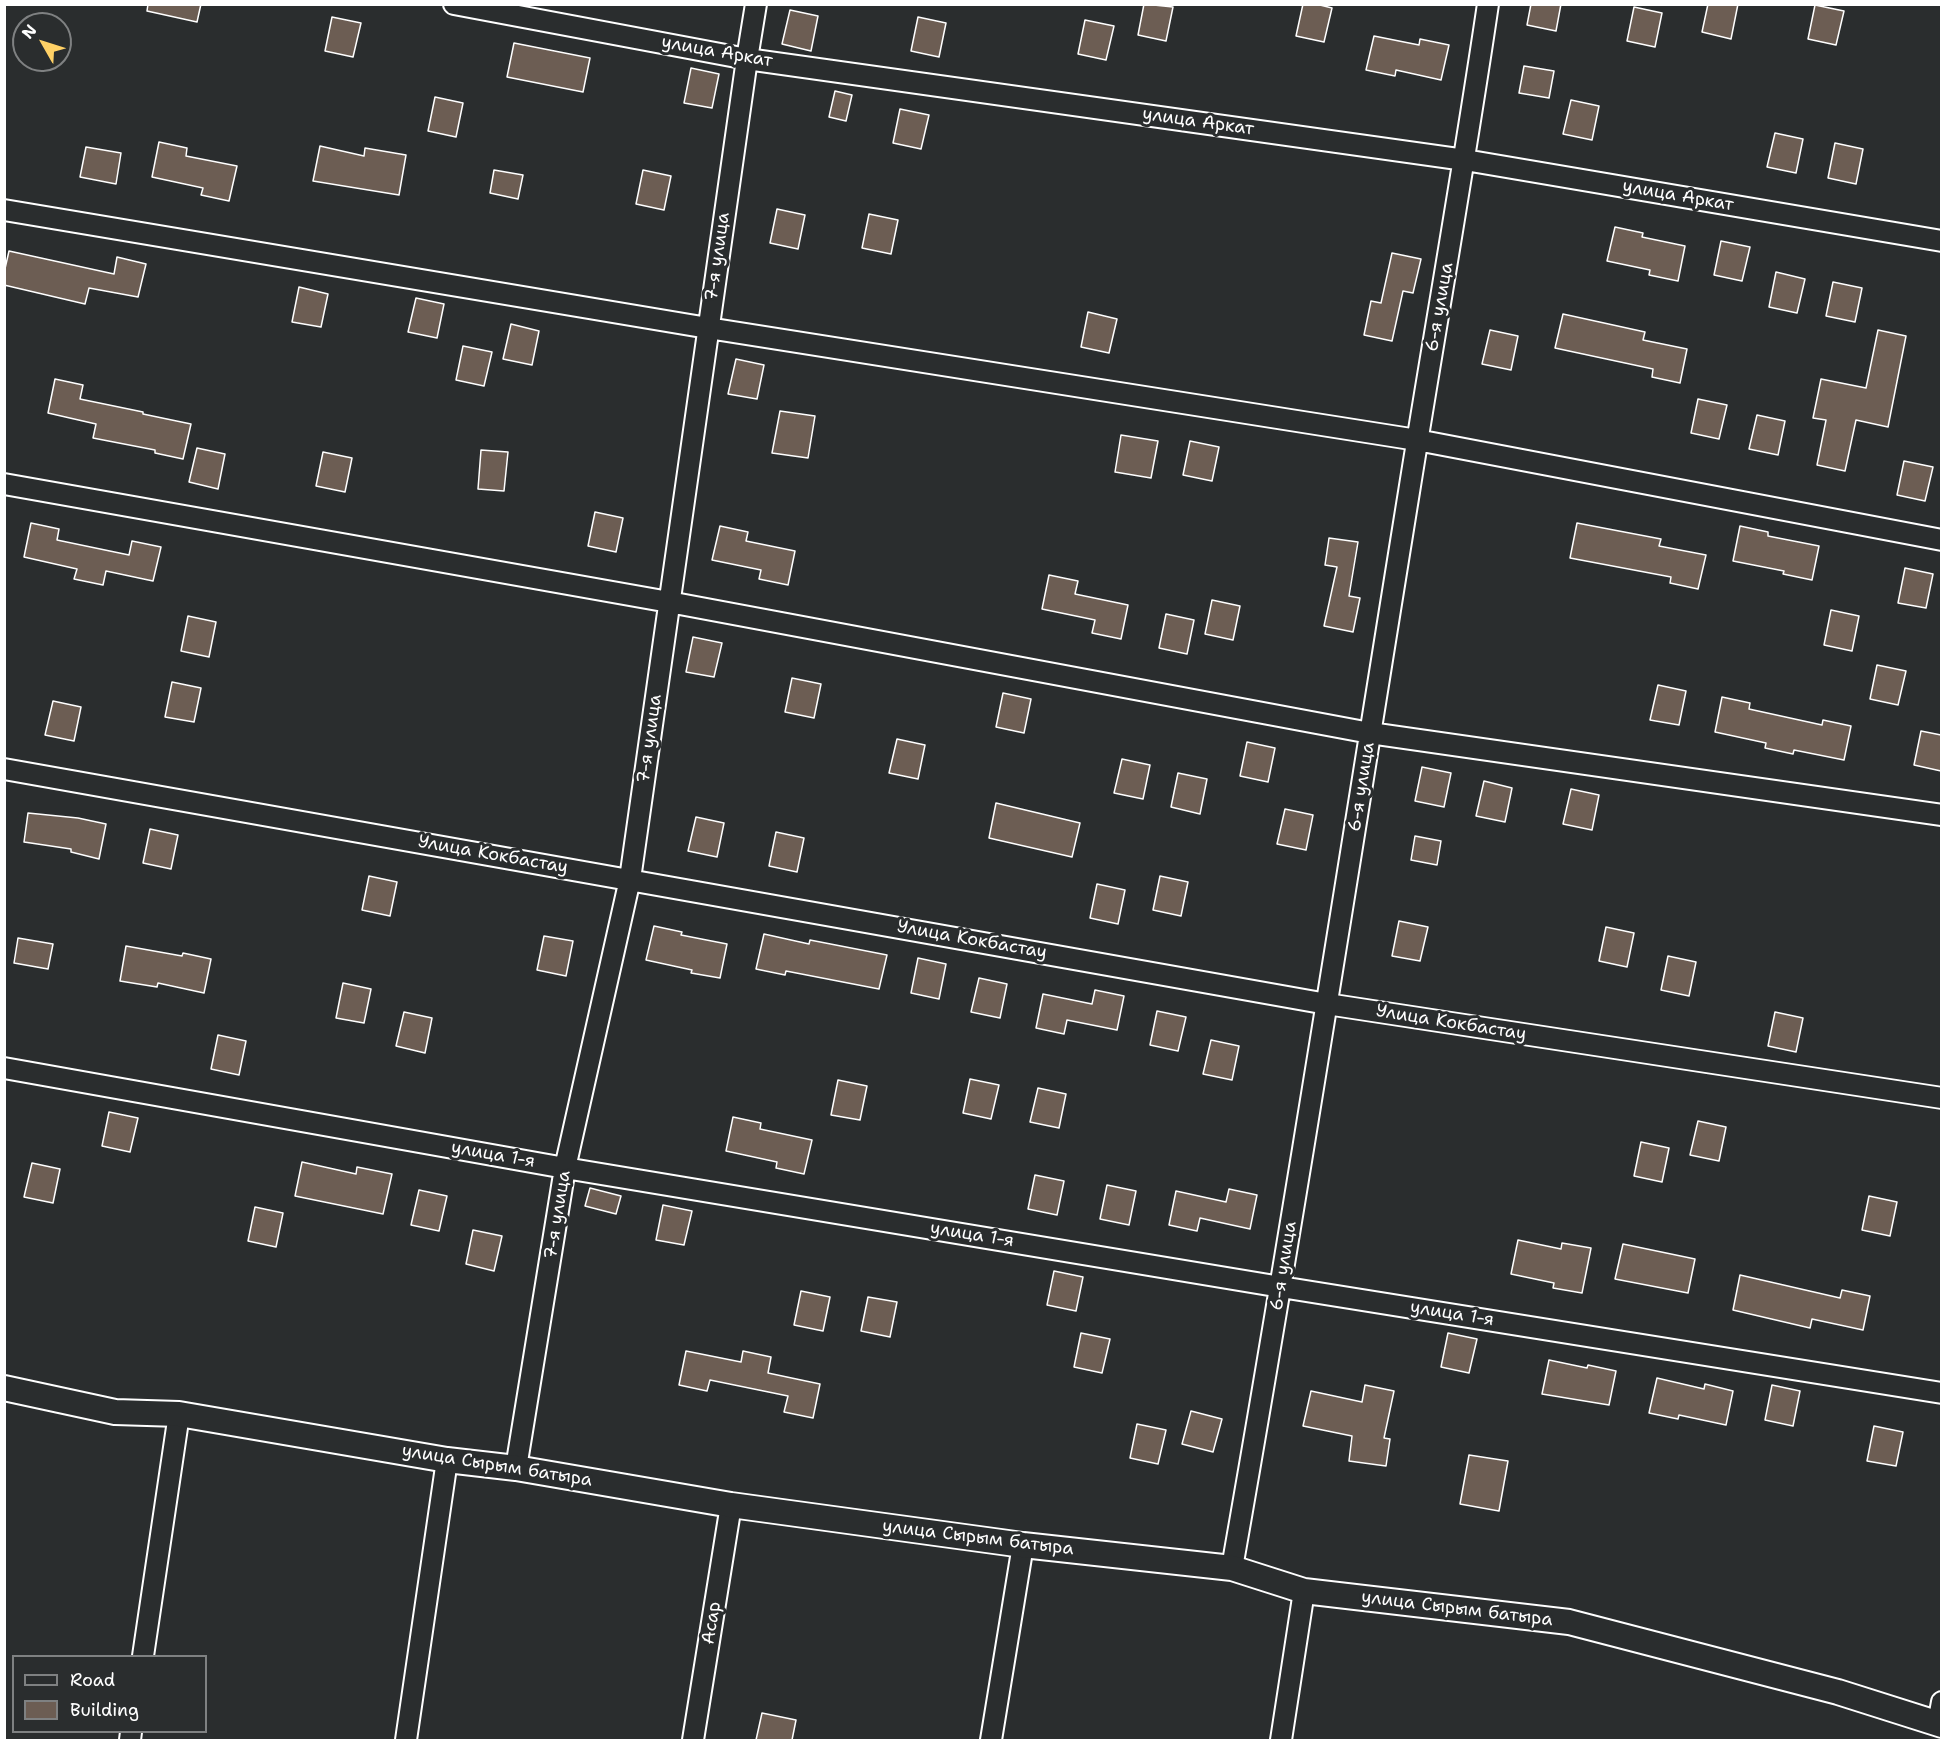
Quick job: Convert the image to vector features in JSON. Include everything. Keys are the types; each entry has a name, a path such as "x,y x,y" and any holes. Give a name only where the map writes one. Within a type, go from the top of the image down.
{"street":[{"name":"улица Аркат","path":"454,4 747,58 1465,160 1941,241"},
{"name":"7-я улица","path":"516,1468 565,1167 630,879 756,4"},
{"name":"6-я улица","path":"1232,1568 1281,1287 1417,440 1465,160 1488,4"},
{"path":"4,210 708,328 1417,440 1941,540"},
{"path":"4,483 669,602 1370,733 1941,815"},
{"name":"Улица Кокбастау","path":"4,770 1327,1004 1941,1098"},
{"name":"улица 1-я","path":"4,1068 565,1167 1281,1287 1941,1393"},
{"name":"улица Сырым батыра","path":"4,1388 115,1412 179,1414 447,1460 516,1468 731,1504 1023,1545 1232,1568 1304,1591 1569,1622 1940,1717"},
{"path":"142,1655 179,1414"},
{"path":"405,1740 447,1460"},
{"name":"Асар","path":"693,1740 731,1504"},
{"path":"991,1740 1023,1545"},
{"path":"1281,1740 1304,1591"}],"building":[{"path":"148,4 201,4 197,22 147,11"},
{"path":"1144,4 1173,7 1166,41 1138,35"},
{"path":"1303,4 1332,8 1324,42 1296,36"},
{"path":"1531,4 1561,4 1556,31 1527,25"},
{"path":"1708,4 1738,4 1731,39 1702,32"},
{"path":"1815,5 1844,11 1836,45 1808,39"},
{"path":"1634,7 1662,13 1655,47 1627,41"},
{"path":"790,10 818,16 811,51 782,44"},
{"path":"332,17 361,23 353,57 325,51"},
{"path":"918,17 946,23 939,57 911,51"},
{"path":"1085,20 1114,26 1106,60 1078,54"},
{"path":"1374,36 1419,45 1420,39 1449,45 1441,80 1396,70 1395,76 1366,70"},
{"path":"514,43 590,58 583,92 507,77"},
{"path":"1524,66 1554,71 1549,98 1519,93"},
{"path":"691,68 719,74 712,108 684,103"},
{"path":"835,91 852,95 846,121 829,117"},
{"path":"435,97 463,103 456,137 428,131"},
{"path":"1571,100 1599,106 1592,140 1563,134"},
{"path":"900,109 929,115 921,149 893,143"},
{"path":"1775,133 1803,139 1796,173 1767,167"},
{"path":"159,142 187,148 186,156 237,166 229,201 201,195 203,188 152,177"},
{"path":"1835,143 1863,149 1856,184 1828,178"},
{"path":"320,146 364,156 365,148 406,155 399,195 313,181"},
{"path":"86,147 121,153 116,184 80,177"},
{"path":"494,170 523,175 518,199 490,193"},
{"path":"643,170 671,176 664,210 636,204"},
{"path":"777,209 805,215 798,249 770,243"},
{"path":"869,214 898,220 891,254 862,248"},
{"path":"1615,227 1643,233 1642,237 1685,246 1678,281 1649,275 1650,270 1607,261"},
{"path":"1721,241 1750,247 1742,281 1714,275"},
{"path":"9,251 114,274 117,257 146,264 138,297 89,288 85,304 4,285"},
{"path":"1392,253 1421,259 1413,293 1403,291 1392,341 1364,335 1371,301 1381,303"},
{"path":"1776,272 1805,279 1797,313 1769,307"},
{"path":"1833,282 1862,288 1855,322 1826,316"},
{"path":"299,287 328,294 321,327 292,322"},
{"path":"416,298 444,304 437,338 408,332"},
{"path":"1088,312 1117,319 1109,353 1081,347"},
{"path":"1563,314 1645,332 1643,340 1687,349 1680,383 1652,377 1653,369 1555,348"},
{"path":"511,324 539,331 532,365 503,359"},
{"path":"1490,330 1518,336 1511,370 1482,364"},
{"path":"1878,330 1906,336 1888,427 1856,420 1845,471 1817,465 1826,420 1813,418 1821,379 1866,388"},
{"path":"463,346 492,352 484,386 456,380"},
{"path":"736,359 764,365 757,399 728,394"},
{"path":"55,379 83,385 80,399 191,424 183,459 155,453 155,450 93,438 96,424 48,413"},
{"path":"1698,399 1727,405 1719,439 1691,433"},
{"path":"780,411 815,416 808,458 772,453"},
{"path":"1757,415 1785,421 1778,455 1749,449"},
{"path":"1121,435 1158,441 1151,478 1115,472"},
{"path":"1190,441 1219,447 1212,481 1183,475"},
{"path":"197,448 225,454 218,489 189,482"},
{"path":"481,450 508,452 504,491 478,489"},
{"path":"323,452 352,458 345,492 316,486"},
{"path":"1904,461 1933,467 1925,501 1897,495"},
{"path":"595,512 623,518 616,552 588,546"},
{"path":"31,523 59,529 57,540 129,555 132,541 161,547 153,581 106,571 103,585 74,579 77,569 24,557"},
{"path":"1577,523 1661,539 1659,546 1706,555 1698,589 1670,583 1671,577 1570,558"},
{"path":"720,526 748,532 746,541 795,551 788,585 759,579 761,570 712,560"},
{"path":"1740,526 1768,532 1768,536 1819,546 1812,580 1783,574 1784,571 1733,561"},
{"path":"1329,538 1358,542 1349,596 1360,598 1353,632 1324,626 1337,567 1325,565"},
{"path":"1905,568 1933,574 1926,608 1898,603"},
{"path":"1049,575 1078,581 1075,594 1128,605 1121,639 1092,633 1095,620 1042,609"},
{"path":"1212,600 1240,606 1233,640 1205,634"},
{"path":"1831,610 1859,616 1852,651 1824,645"},
{"path":"1166,614 1194,620 1187,654 1159,648"},
{"path":"188,616 216,622 209,657 181,651"},
{"path":"693,637 722,643 714,677 686,672"},
{"path":"1877,665 1906,671 1898,705 1870,699"},
{"path":"792,678 821,684 814,718 785,712"},
{"path":"172,682 201,688 194,722 165,717"},
{"path":"1658,685 1686,691 1679,725 1650,720"},
{"path":"1003,693 1031,699 1024,733 996,727"},
{"path":"1722,697 1750,703 1749,709 1822,725 1823,720 1851,726 1844,760 1794,750 1793,754 1765,748 1766,743 1715,732"},
{"path":"53,701 81,707 74,741 45,735"},
{"path":"1921,731 1941,735 1941,771 1914,765"},
{"path":"897,739 925,745 918,779 889,773"},
{"path":"1247,742 1275,748 1268,782 1240,776"},
{"path":"1122,759 1150,765 1143,799 1114,793"},
{"path":"1422,767 1451,773 1444,807 1415,801"},
{"path":"1178,773 1207,779 1200,814 1171,807"},
{"path":"1484,781 1512,788 1505,822 1476,816"},
{"path":"1571,789 1599,795 1592,830 1563,824"},
{"path":"996,803 1080,823 1072,857 989,838"},
{"path":"1285,809 1313,815 1306,850 1277,844"},
{"path":"28,813 78,818 106,824 99,859 71,852 71,849 24,842"},
{"path":"696,817 724,823 717,857 688,851"},
{"path":"150,829 178,835 171,869 143,863"},
{"path":"776,832 804,838 797,872 769,866"},
{"path":"1415,836 1441,841 1437,865 1411,860"},
{"path":"369,876 397,882 390,916 362,910"},
{"path":"1160,876 1188,882 1181,916 1153,910"},
{"path":"1097,884 1125,890 1118,924 1090,918"},
{"path":"1399,921 1428,927 1420,961 1392,956"},
{"path":"654,926 682,932 681,935 727,944 720,978 691,973 692,970 646,960"},
{"path":"1606,927 1634,933 1627,967 1599,961"},
{"path":"764,934 809,944 810,940 887,955 879,989 786,971 785,975 756,969"},
{"path":"544,936 573,941 566,976 537,970"},
{"path":"18,938 53,944 48,969 14,963"},
{"path":"126,946 211,959 204,993 158,983 157,987 120,981"},
{"path":"1668,956 1696,962 1689,996 1661,990"},
{"path":"918,958 946,964 939,999 911,993"},
{"path":"979,978 1007,984 1000,1018 971,1012"},
{"path":"343,983 371,989 364,1023 336,1018"},
{"path":"1095,990 1124,996 1117,1030 1067,1020 1064,1034 1036,1028 1043,994 1092,1004"},
{"path":"1157,1011 1186,1017 1178,1051 1150,1045"},
{"path":"404,1012 432,1018 425,1053 396,1046"},
{"path":"1775,1012 1803,1018 1796,1052 1768,1046"},
{"path":"218,1035 246,1041 239,1075 211,1069"},
{"path":"1211,1040 1239,1046 1232,1080 1203,1074"},
{"path":"970,1079 999,1085 991,1119 963,1113"},
{"path":"838,1080 867,1086 860,1120 831,1115"},
{"path":"1038,1088 1066,1094 1059,1128 1030,1122"},
{"path":"109,1112 138,1118 130,1152 102,1146"},
{"path":"733,1117 761,1123 760,1129 812,1140 804,1174 776,1168 777,1162 726,1151"},
{"path":"1698,1121 1726,1127 1719,1161 1690,1155"},
{"path":"1641,1142 1669,1148 1662,1182 1634,1176"},
{"path":"302,1162 356,1174 357,1167 392,1174 383,1214 295,1196"},
{"path":"32,1163 60,1169 53,1203 24,1197"},
{"path":"1035,1175 1064,1181 1057,1215 1028,1209"},
{"path":"1107,1185 1136,1191 1129,1225 1100,1219"},
{"path":"590,1188 621,1196 616,1214 585,1206"},
{"path":"1229,1189 1257,1195 1250,1229 1200,1218 1197,1231 1169,1225 1176,1191 1226,1202"},
{"path":"419,1190 447,1196 439,1231 411,1225"},
{"path":"1869,1196 1897,1202 1890,1236 1862,1230"},
{"path":"663,1205 692,1211 684,1245 656,1240"},
{"path":"255,1207 283,1213 276,1247 248,1241"},
{"path":"473,1230 502,1236 494,1271 466,1264"},
{"path":"1518,1240 1561,1249 1562,1243 1591,1248 1582,1293 1553,1288 1554,1283 1511,1274"},
{"path":"1623,1244 1695,1259 1688,1293 1615,1279"},
{"path":"1054,1271 1083,1277 1076,1311 1047,1305"},
{"path":"1740,1275 1840,1298 1842,1290 1870,1296 1863,1330 1812,1319 1810,1328 1733,1310"},
{"path":"801,1291 830,1297 823,1331 794,1325"},
{"path":"868,1297 897,1302 890,1337 861,1331"},
{"path":"1081,1333 1110,1339 1102,1373 1074,1367"},
{"path":"1448,1333 1477,1339 1469,1373 1441,1367"},
{"path":"686,1351 741,1362 743,1351 771,1357 768,1373 820,1384 813,1418 784,1412 788,1396 710,1380 707,1391 679,1385"},
{"path":"1549,1360 1616,1371 1609,1405 1542,1394"},
{"path":"1657,1378 1704,1389 1705,1384 1733,1391 1726,1425 1679,1415 1678,1419 1649,1413"},
{"path":"1365,1385 1394,1391 1384,1438 1390,1439 1386,1466 1349,1461 1352,1436 1303,1426 1311,1391 1362,1402"},
{"path":"1772,1385 1800,1391 1793,1426 1765,1420"},
{"path":"1191,1411 1222,1419 1213,1452 1182,1444"},
{"path":"1137,1424 1166,1430 1158,1464 1130,1458"},
{"path":"1874,1426 1903,1432 1896,1466 1867,1461"},
{"path":"1469,1455 1508,1461 1499,1511 1460,1504"},
{"path":"762,1713 796,1720 792,1740 756,1740"}]}
